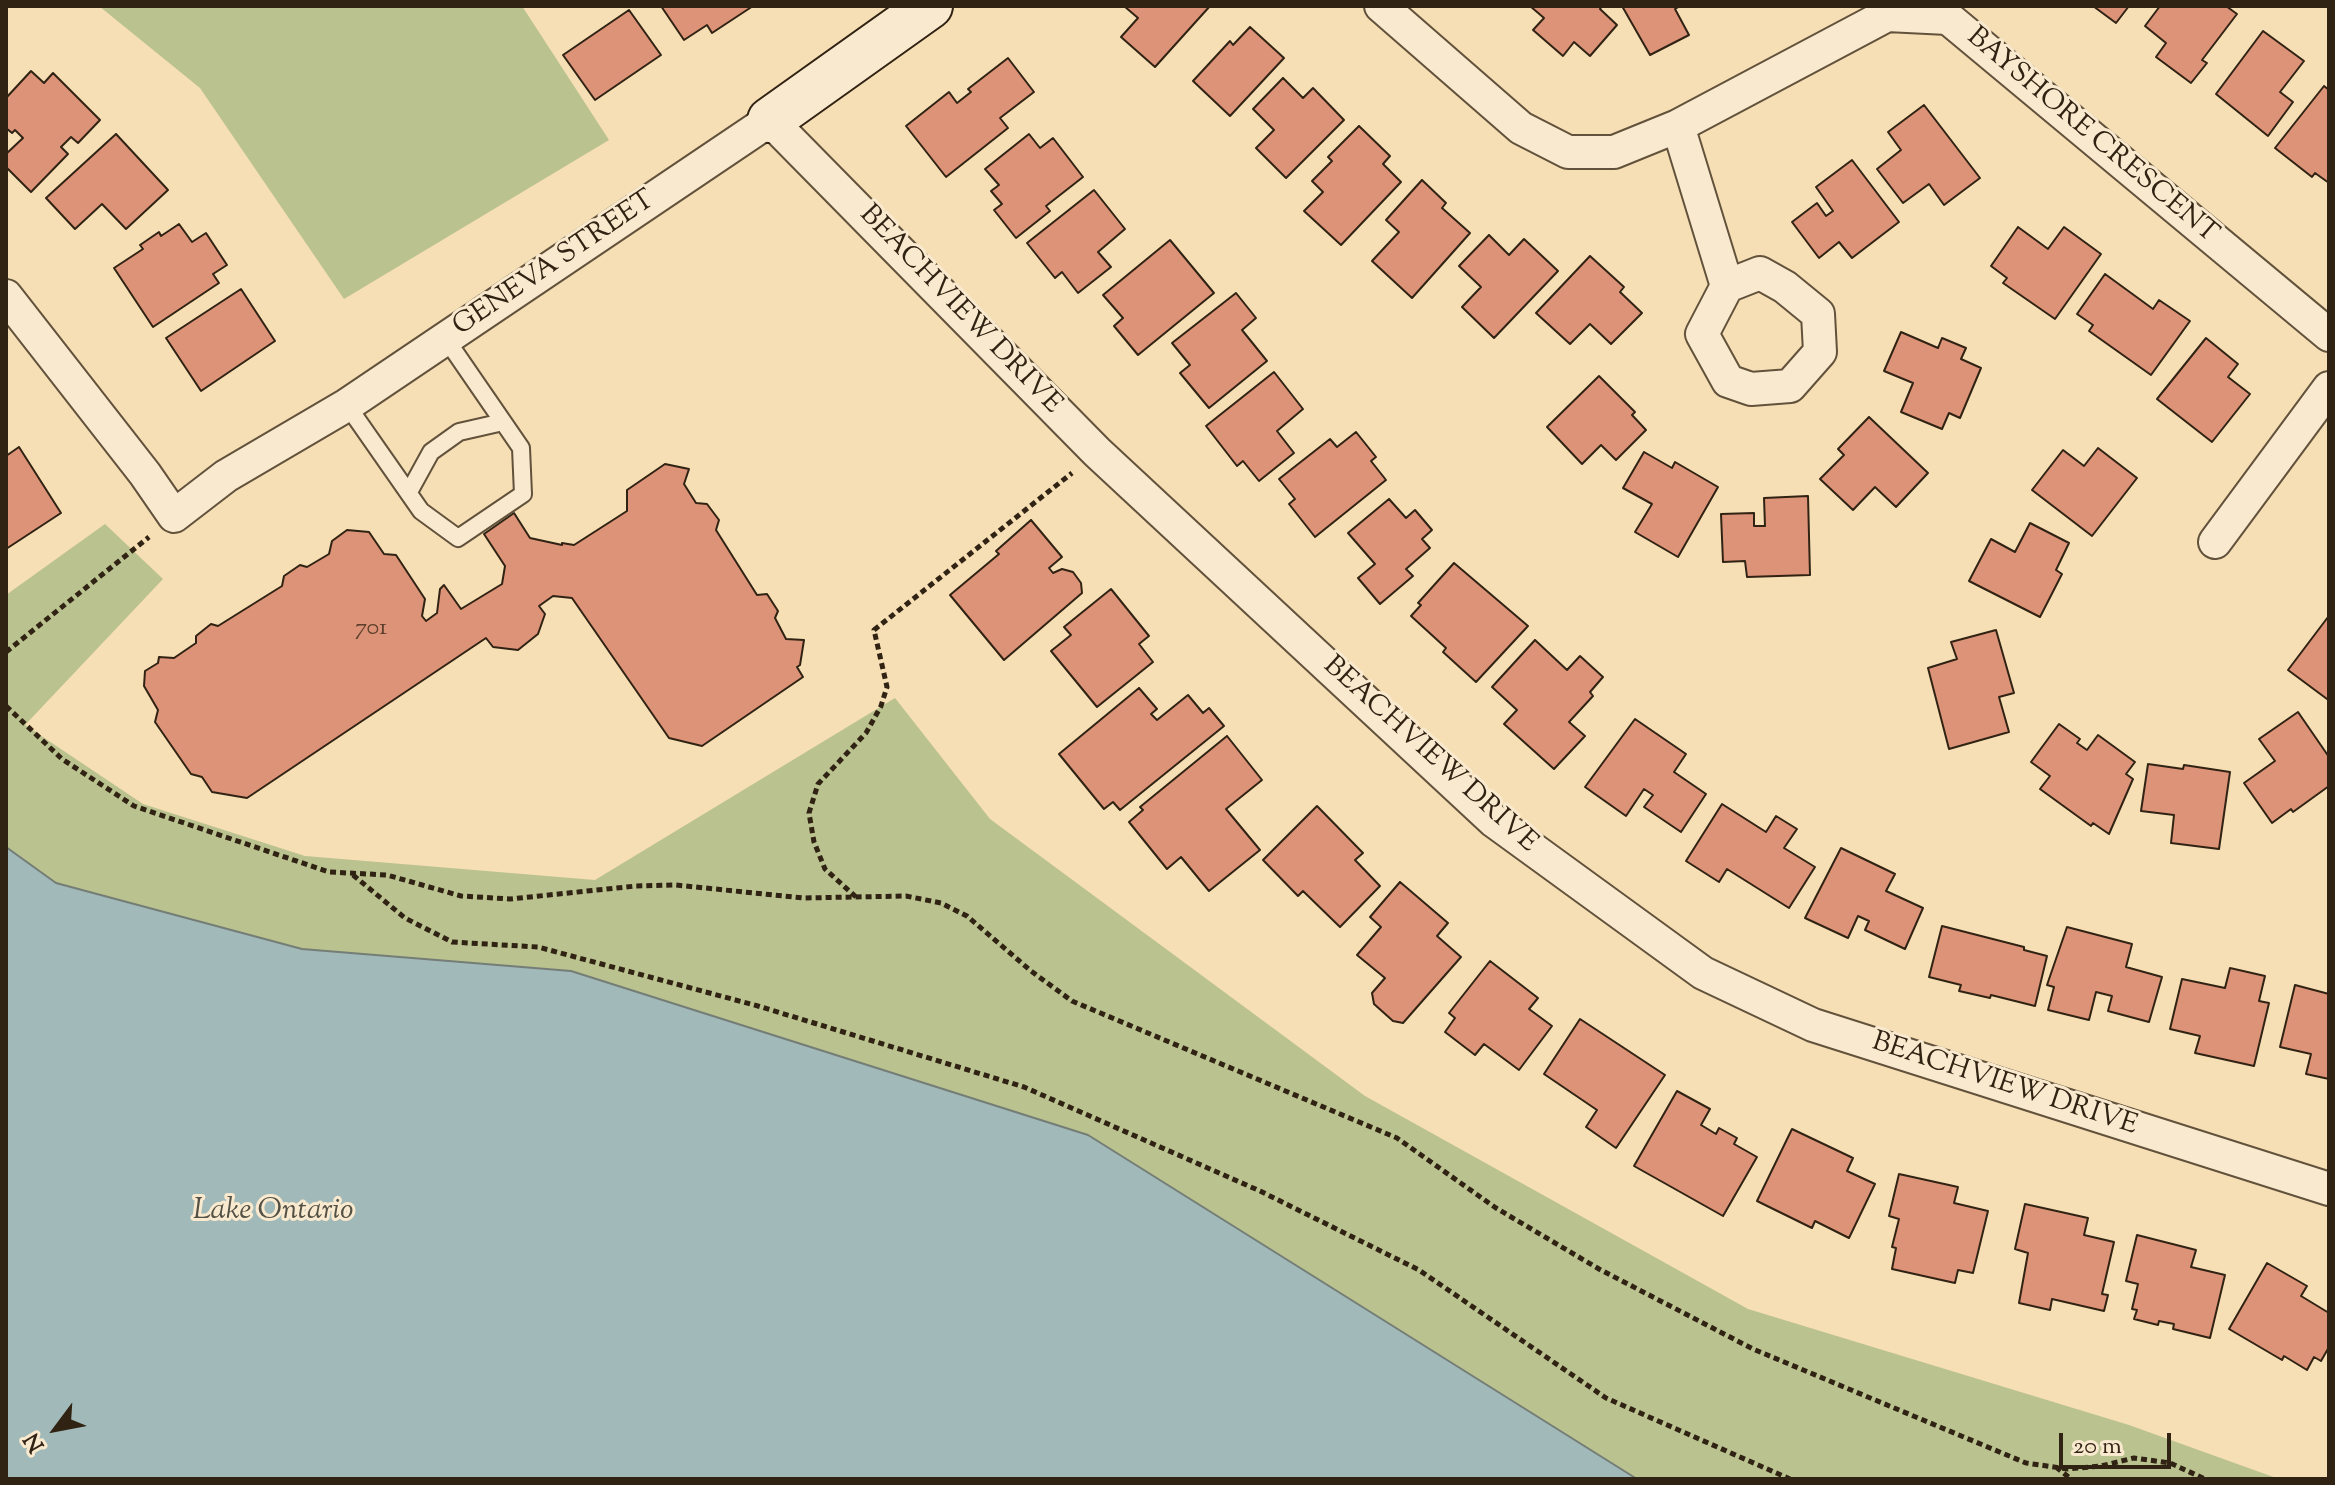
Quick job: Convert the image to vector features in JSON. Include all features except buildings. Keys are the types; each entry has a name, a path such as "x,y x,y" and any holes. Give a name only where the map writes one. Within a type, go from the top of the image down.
{"street":[{"name":"GENEVA STREET","path":"174,516 226,476 347,405 446,339 770,120 930,6"},
{"name":"BAYSHORE CRESCENT","path":"1381,6 1521,128 1568,152 1614,152 1678,126 1887,15 1948,18 2329,335"},
{"name":"BEACHVIEW DRIVE","path":"770,120 1097,452 1494,821 1703,973 1813,1025 2329,1189"},
{"path":"1678,126 1727,286"},
{"path":"6,296 145,474 174,516"},
{"path":"2215,542 2329,388"}],"lane":[{"path":"347,405 421,511 458,538 523,494 521,448 446,339"},
{"path":"409,492 431,452 459,432 503,422"}],"path":[{"path":"857,898 825,869 814,842 809,813 818,784 866,733 881,706 887,687 874,630 1097,452"},
{"path":"6,652 174,516"},
{"path":"6,706 62,759 134,806 329,872 387,875 461,896 510,899 663,885 803,898 906,896 941,903 967,916 1031,971 1072,1001 1397,1138 1496,1208 1547,1239 1753,1349 2026,1463 2068,1469 2101,1466 2134,1458 2170,1463 2205,1479"},
{"path":"352,874 405,918 452,942 538,947 758,1006 1024,1087 1260,1191 1419,1270 1606,1398 1790,1479"},
{"path":"2056,1467 2071,1479"}],"green space":[{"path":"99,6 522,6 609,140 344,299 200,88"},
{"path":"105,524 163,579 25,725 143,804 305,856 595,880 895,698 990,819 1365,1096 1748,1309 2129,1425 2279,1479 1637,1479 1357,1305 571,971 302,950 56,883 6,847 6,595"}],"water":[{"name":"Lake Ontario","path":"6,847 56,883 302,949 571,971 1088,1135 1637,1479 6,1479"}]}
